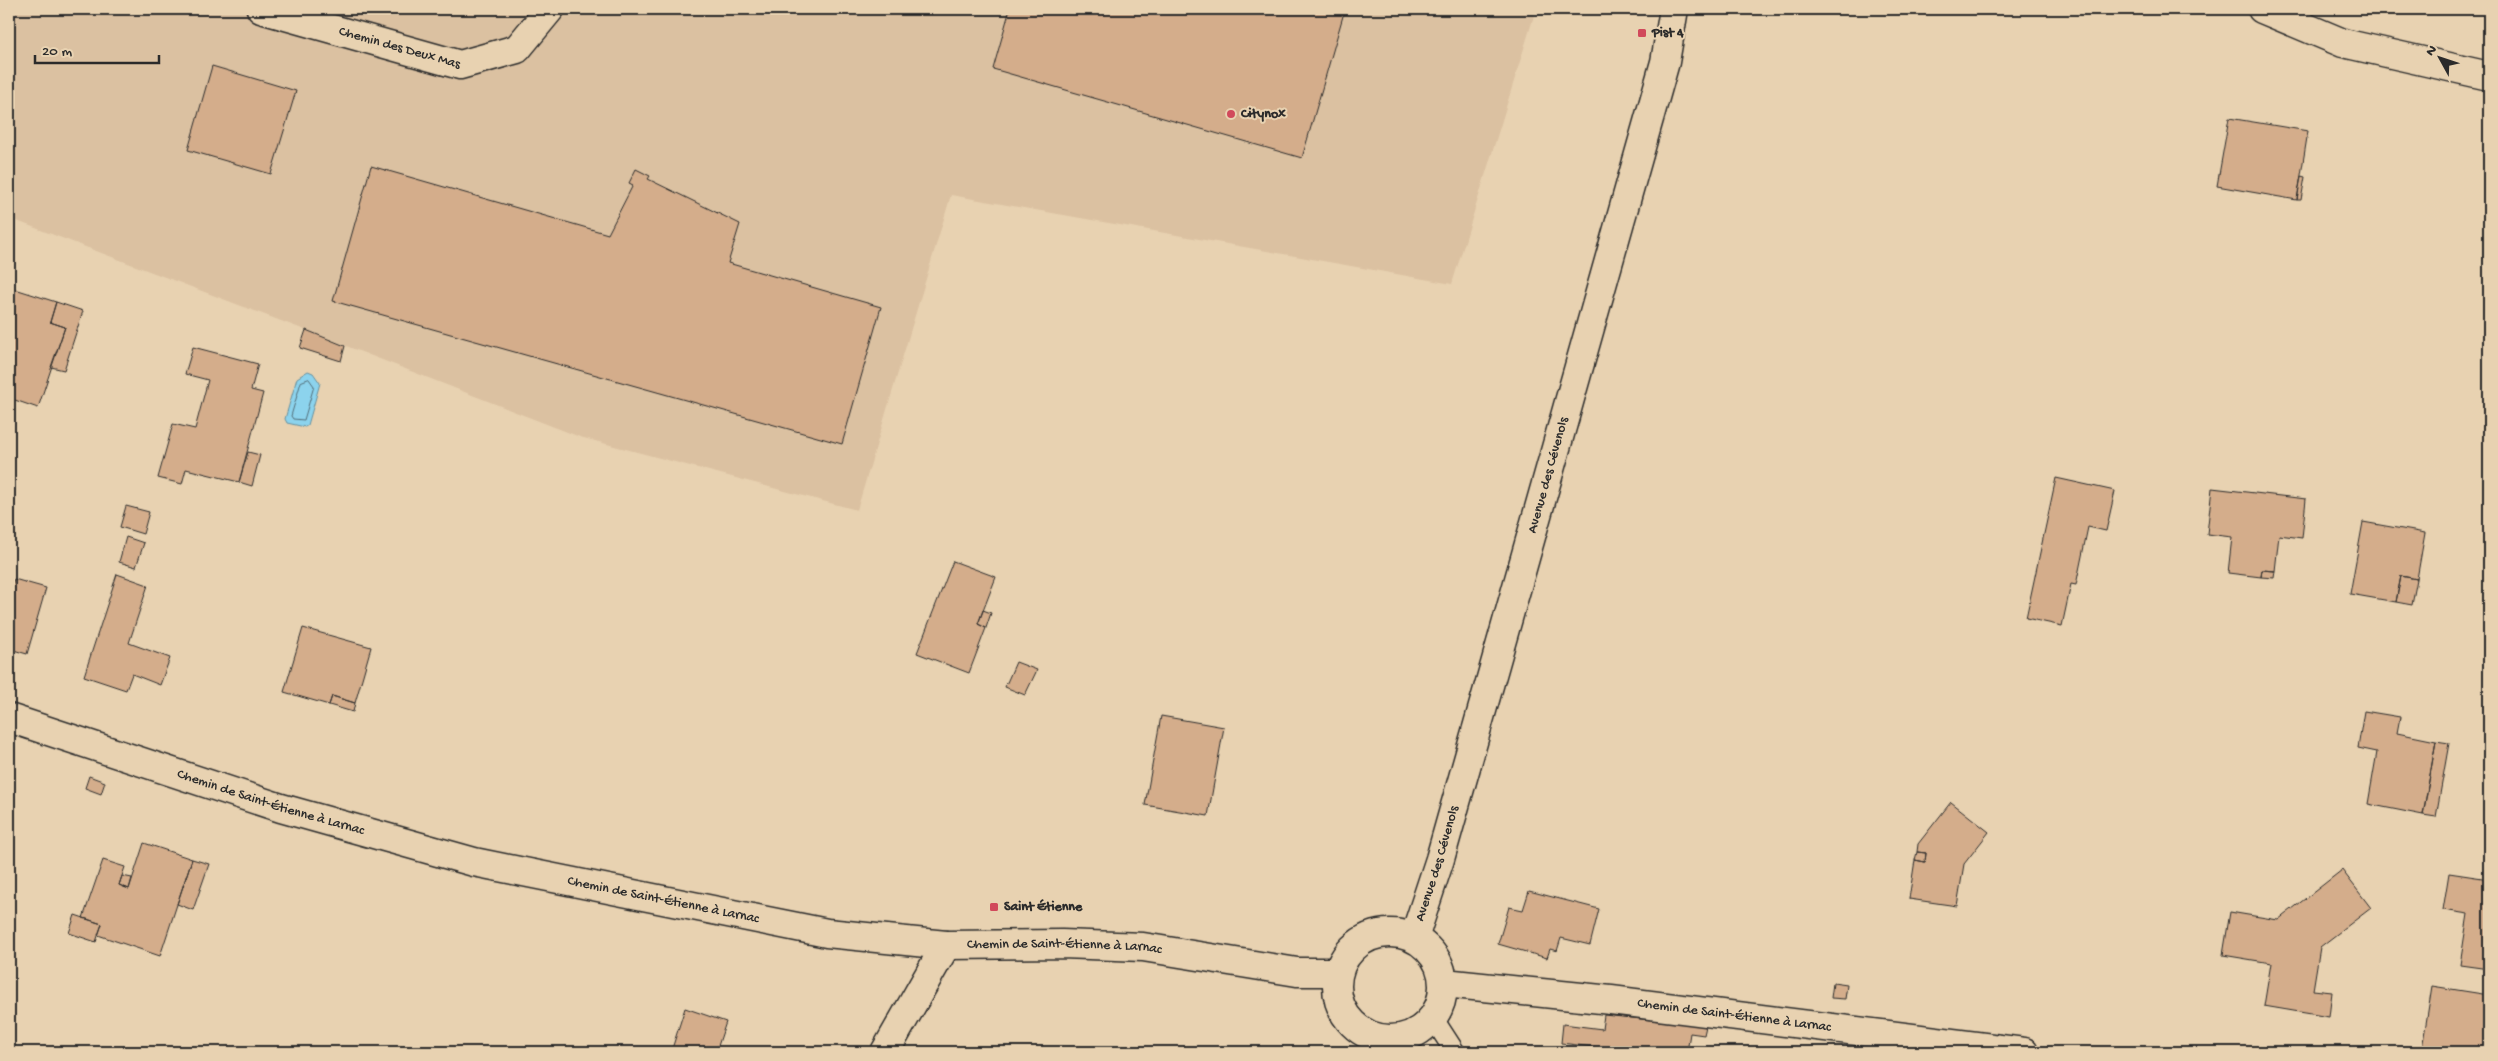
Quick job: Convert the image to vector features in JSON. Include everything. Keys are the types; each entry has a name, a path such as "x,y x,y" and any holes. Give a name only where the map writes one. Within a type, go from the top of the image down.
{"street":[{"name":"Chemin des Deux Mas","path":"261,9 460,65 517,49 550,9"},
{"name":"Avenue des Cévenols","path":"1414,938 1440,859 1662,72 1674,9"},
{"path":"2262,9 2343,43 2489,76"},
{"name":"Chemin de Saint-Étienne à Larnac","path":"9,718 280,808 474,862 827,933 946,945 1062,944 1143,947 1297,972 1338,972"},
{"path":"1396,933 1414,938 1428,949 1439,964 1444,983 1442,1001 1433,1018 1420,1031 1383,1046 1352,1024 1341,1008 1336,990 1338,972 1347,955 1360,942 1377,934 1396,933"},
{"path":"885,1052 946,945"},
{"name":"Chemin de Saint-Étienne à Larnac","path":"1444,983 1611,1000 2024,1052"}],"lane":[{"path":"1433,1018 1454,1052"}],"shaded area":[{"path":"9,9 1536,9 1452,284 951,195 857,510 580,437 9,218"}],"water":[{"path":"308,371 313,373 320,383 308,425 305,427 287,423 285,419 297,378"}],"building":[{"name":"Citynox","path":"1010,9 1345,9 1302,158 993,69"},
{"path":"212,66 296,91 271,174 188,150"},
{"path":"2229,118 2308,131 2297,200 2217,186"},
{"path":"371,166 608,234 633,185 629,183 636,169 650,176 648,179 740,224 728,263 881,307 842,444 333,301"},
{"path":"2301,176 2305,177 2301,200 2297,200"},
{"path":"12,288 56,302 50,322 65,327 38,408 9,398 9,324 12,314 9,313 9,298"},
{"path":"56,302 83,311 64,370 51,367 65,327 50,322"},
{"path":"306,330 345,346 341,361 300,348"},
{"path":"193,347 258,364 251,390 263,393 239,482 186,469 182,484 158,478 173,424 195,429 208,380 185,374"},
{"path":"248,452 260,455 252,486 239,482"},
{"path":"2056,478 2115,491 2106,531 2088,527 2076,585 2071,584 2062,626 2026,618"},
{"path":"2212,488 2306,499 2302,538 2279,535 2275,571 2262,570 2261,577 2228,573 2232,537 2207,534"},
{"path":"126,506 149,512 143,534 120,527"},
{"path":"2363,522 2425,533 2417,579 2401,576 2396,602 2350,594"},
{"path":"126,537 144,543 136,567 119,562"},
{"path":"953,561 996,577 978,624 986,628 969,673 917,653"},
{"path":"2262,570 2275,571 2274,578 2261,577"},
{"path":"117,574 148,585 129,643 170,658 160,685 132,674 126,690 84,676"},
{"path":"2401,576 2417,579 2412,605 2396,602"},
{"path":"14,579 46,588 27,654 10,649 12,643 9,642 9,593"},
{"path":"983,610 991,613 986,628 978,624"},
{"path":"303,628 371,647 355,703 332,696 329,705 284,692"},
{"path":"1016,662 1037,670 1025,695 1005,687"},
{"path":"332,696 355,703 353,712 329,705"},
{"path":"2364,711 2400,717 2397,733 2436,741 2423,815 2368,804 2377,752 2358,748"},
{"path":"1161,716 1224,727 1208,816 1145,805"},
{"path":"2436,741 2449,743 2436,817 2423,815"},
{"path":"89,776 105,782 101,794 85,788"},
{"path":"1951,802 1989,832 1964,864 1957,906 1909,899 1915,860 1925,862 1926,853 1917,852 1918,844"},
{"path":"144,843 192,859 160,956 98,935 102,924 83,918 103,860 125,867 119,885 129,889"},
{"path":"1917,852 1926,853 1925,862 1915,860"},
{"path":"192,859 209,864 193,910 177,904"},
{"path":"2342,870 2371,908 2320,947 2313,990 2332,992 2329,1017 2264,1006 2271,963 2223,955 2230,912 2278,920"},
{"path":"2449,873 2489,879 2489,969 2460,965 2468,914 2443,910"},
{"path":"122,876 132,878 129,889 119,885"},
{"path":"1529,891 1599,909 1590,945 1561,938 1557,951 1550,949 1547,958 1498,944 1509,907 1523,910"},
{"path":"75,915 102,924 96,942 69,933"},
{"path":"1833,983 1847,985 1845,999 1831,998"},
{"path":"2432,986 2489,995 2489,1052 2445,1052 2422,1049"},
{"path":"685,1008 726,1022 716,1052 671,1052"},
{"path":"1604,1015 1706,1026 1704,1035 1690,1033 1687,1052 1600,1052 1601,1048 1561,1043 1563,1024 1602,1029"}],"place":[{"name":"Pist 4","path":"1642,33"},
{"name":"Citynox","path":"1231,114"},
{"name":"Saint Étienne","path":"994,907"}]}
